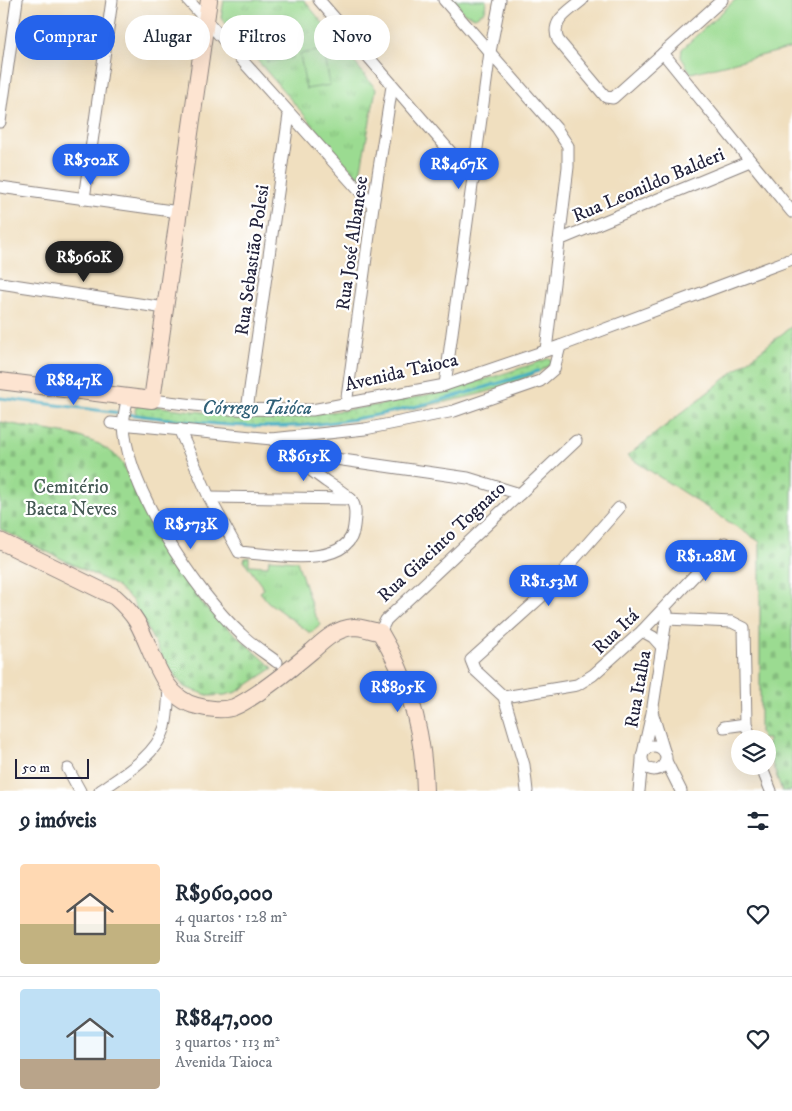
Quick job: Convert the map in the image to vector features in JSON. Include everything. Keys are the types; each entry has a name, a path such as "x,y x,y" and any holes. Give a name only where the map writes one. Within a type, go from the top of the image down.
{"street":[{"path":"0,122 17,0"},
{"path":"84,199 112,0"},
{"path":"188,0 201,15"},
{"path":"207,15 209,0"},
{"path":"319,0 474,179"},
{"path":"444,0 556,128 568,146 568,168 546,350"},
{"path":"445,385 490,52 500,0"},
{"path":"582,0 559,20 555,26 555,33 558,40 606,97 613,98 722,0"},
{"path":"210,26 373,206"},
{"path":"663,53 792,212"},
{"path":"152,400 200,60"},
{"name":"Rua José Albanese","path":"346,405 373,206 392,86"},
{"name":"Rua Sebastião Polesi","path":"247,410 289,115"},
{"name":"Rua Leonildo Balderi","path":"559,240 750,161"},
{"path":"0,187 178,212"},
{"name":"Avenida Taioca","path":"0,381 126,411 152,400 247,410 312,410 346,405 445,385 560,346 792,259"},
{"path":"0,283 165,308"},
{"path":"126,411 179,429 272,439 365,429 454,411 540,381 554,369 560,346"},
{"path":"111,423 126,411"},
{"path":"126,411 127,444 142,491 195,582 242,635 277,662"},
{"path":"179,429 209,497 239,552 299,557 327,554 338,550 351,538 355,513 351,499 286,452 272,439"},
{"name":"Rua Giacinto Tognato","path":"0,541 115,596 128,608 138,624 169,688 179,698 195,706 213,709 235,707 288,670 327,638 340,630 355,627 380,632 386,620 576,441"},
{"path":"286,452 468,478 520,494"},
{"path":"209,497 351,499"},
{"path":"527,791 524,765 504,697 475,670 472,664 473,656 540,598 619,508"},
{"name":"Rua Itá","path":"504,697 577,685 593,675 642,631 668,601 725,543"},
{"name":"Rua Italba","path":"640,791 643,757 652,713 667,619 668,601"},
{"path":"667,619 732,622 744,628 746,724 748,730"},
{"path":"642,631 653,637 662,647"},
{"path":"380,632 396,659 419,730 425,791"},
{"path":"100,791 130,770 149,753 160,738 167,714 169,688"},
{"path":"652,713 665,756 682,791"},
{"path":"724,727 746,724"},
{"path":"651,770 643,757 653,746 665,756"},
{"path":"651,770 661,768 665,756"},
{"path":"68,769 80,791"},
{"path":"640,791 651,770"},
{"path":"765,775 771,791"}],"green space":[{"path":"224,0 304,0 316,15 314,15 314,60 353,60 376,89 359,179 257,60 304,60 304,15 222,15"},
{"path":"452,0 486,0 485,11 475,17 464,13"},
{"path":"735,0 792,0 792,48 691,73 681,57 682,49"},
{"path":"314,52 314,60 326,60 330,85 306,89 301,60 304,60 304,53"},
{"path":"792,326 792,791 782,791 776,774 776,730 760,730 760,542 627,456"},
{"path":"550,358 553,363 540,371 496,389 418,408 349,420 314,424 256,426 216,424 136,414 135,411 136,406 141,404 253,416 341,411 447,390"},
{"name":"Cemitério Baeta Neves","path":"0,422 74,435 99,444 114,454 123,464 145,515 204,606 273,668 237,692 225,695 210,696 184,687 167,666 132,600 115,585 0,529"},
{"path":"249,557 249,565 268,566 269,559 297,561 314,613 321,625 310,633 268,602 260,592 264,589 244,561 245,558"}],"waterway":[{"name":"Córrego Taióca","path":"127,414 228,425 303,426 355,419 408,408 460,395 538,371"},
{"name":"Córrego Taióca","path":"0,398 121,413"}]}
